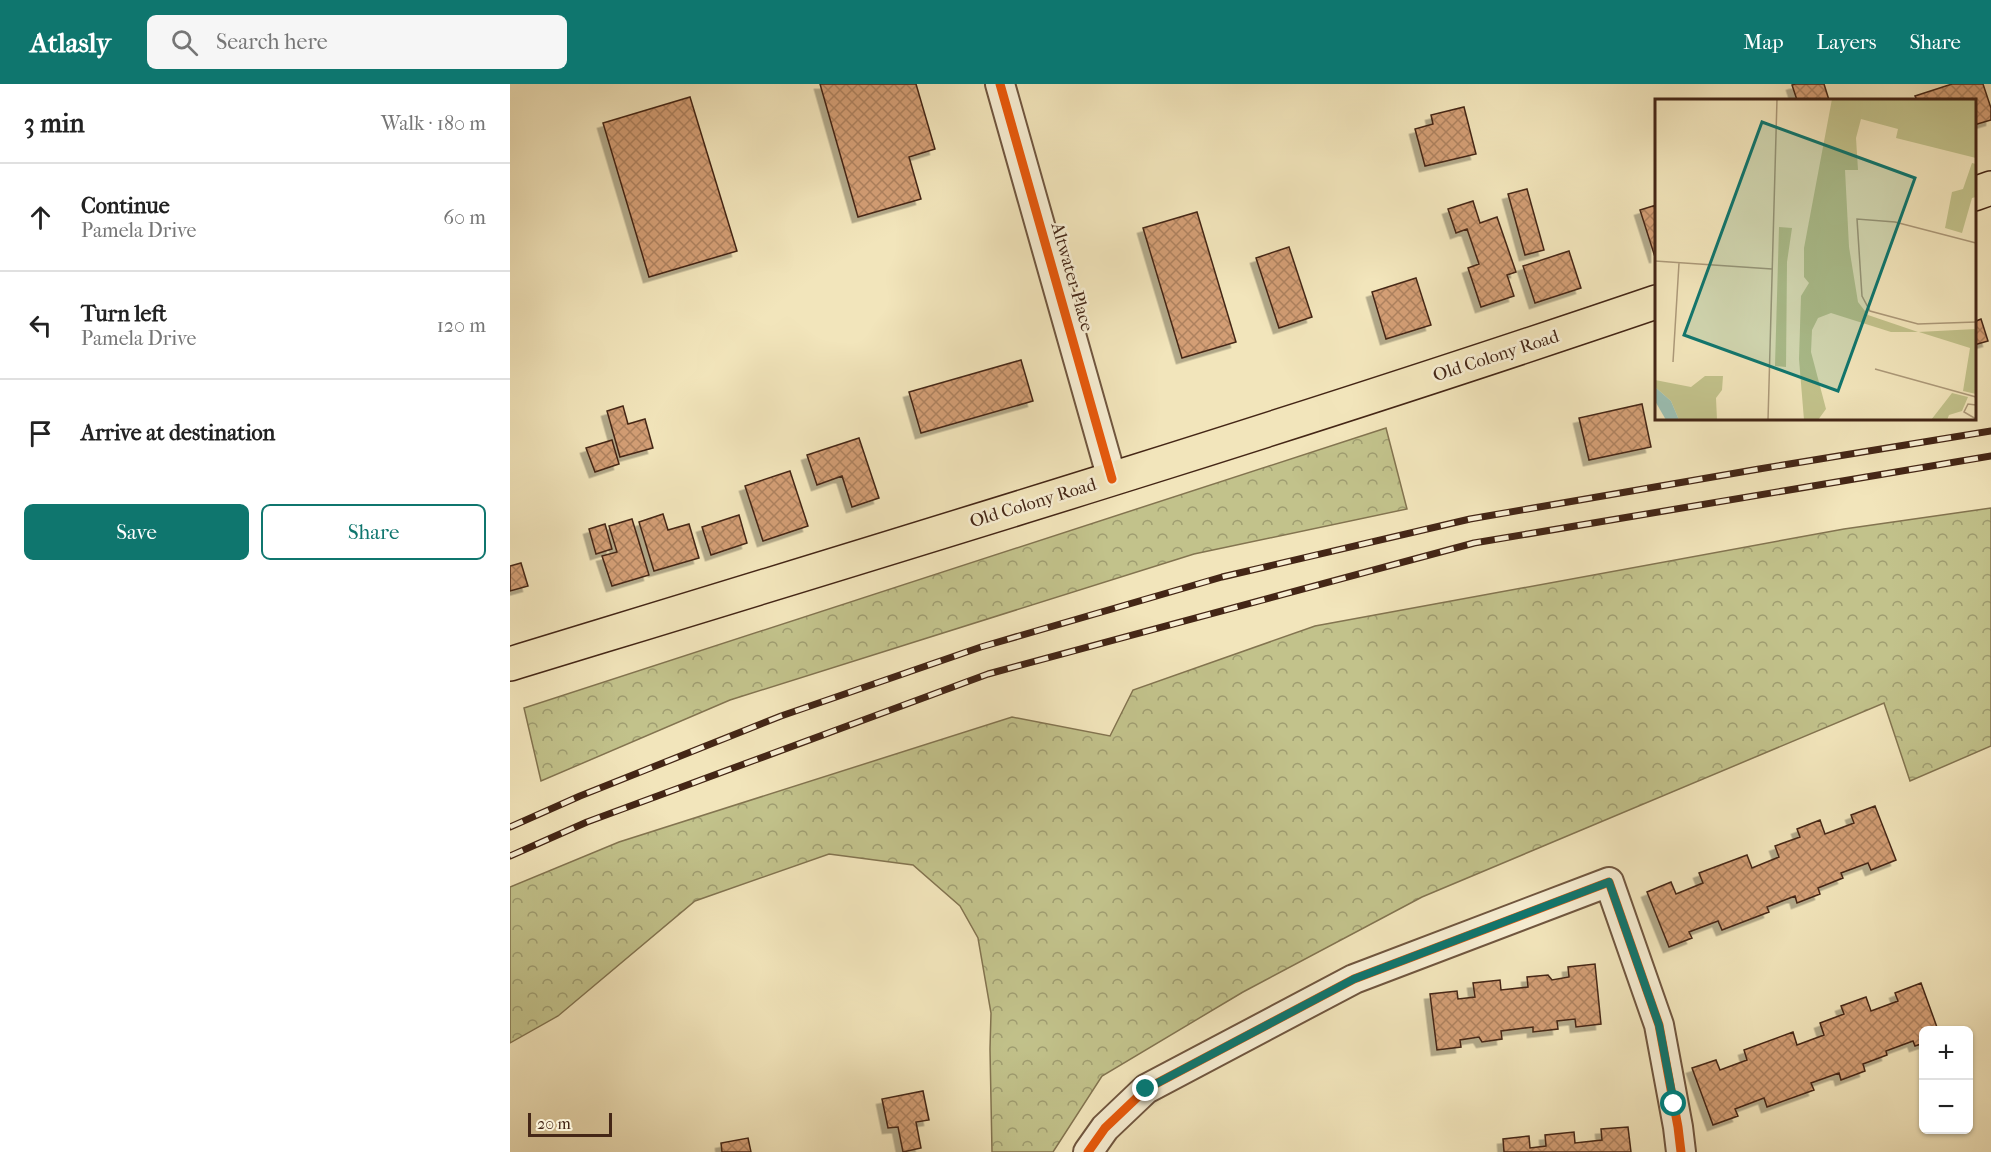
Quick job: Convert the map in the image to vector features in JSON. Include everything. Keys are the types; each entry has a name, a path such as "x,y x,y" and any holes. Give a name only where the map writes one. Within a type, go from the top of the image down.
{"main road":[{"path":"1976,193 1991,188"},
{"name":"Old Colony Road","path":"510,664 1112,479 1412,384 1655,302"}],"street":[{"name":"Altwater Place","path":"1000,84 1112,479"},
{"path":"1088,1152 1105,1128 1146,1089 1354,979 1609,882 1659,1025 1681,1152"}],"green space":[{"path":"1386,428 1407,509 1194,554 730,700 541,781 524,708"},
{"path":"1991,508 1991,746 1910,781 1884,703 1422,897 1243,992 1102,1076 1053,1152 992,1152 991,1013 978,938 960,906 913,865 829,854 695,901 558,1016 510,1043 510,887 619,842 1012,717 1110,736 1133,690 1315,626 1844,529"}],"building":[{"path":"820,84 916,84 935,149 909,157 921,199 858,217"},
{"path":"1824,84 1829,99 1797,99 1792,85"},
{"path":"1952,84 1983,84 1991,108 1991,120 1976,124 1976,99 1916,99 1915,96"},
{"path":"690,97 737,251 649,277 603,123"},
{"path":"1464,107 1476,154 1425,166 1415,129 1433,124 1431,115"},
{"path":"1527,189 1544,250 1525,255 1508,194"},
{"path":"1473,201 1480,223 1497,217 1516,272 1507,275 1514,296 1481,307 1468,268 1479,264 1467,229 1456,233 1448,209"},
{"path":"1655,205 1655,257 1640,210"},
{"path":"1197,212 1236,342 1182,358 1143,228"},
{"path":"1289,247 1312,317 1279,328 1256,258"},
{"path":"1569,251 1581,288 1535,303 1523,266"},
{"path":"1416,278 1431,325 1386,339 1372,292"},
{"path":"1981,319 1988,341 1976,344 1976,321"},
{"path":"1021,360 1033,401 921,433 909,392"},
{"path":"1642,404 1651,447 1589,460 1579,418"},
{"path":"623,406 628,424 645,419 653,448 620,457 607,411"},
{"path":"859,438 879,498 852,507 842,476 817,485 807,455"},
{"path":"612,440 619,464 595,472 586,448"},
{"path":"790,471 808,526 763,541 745,486"},
{"path":"663,514 668,530 689,524 699,558 654,571 639,522"},
{"path":"739,515 747,543 711,555 702,527"},
{"path":"632,519 649,575 612,586 602,556 617,552 609,526"},
{"path":"605,524 612,549 596,554 589,529"},
{"path":"521,563 528,586 510,591 510,566"},
{"path":"1875,806 1896,860 1871,870 1868,863 1841,873 1843,878 1818,888 1820,894 1797,903 1795,896 1767,907 1769,912 1722,930 1718,921 1689,932 1692,938 1669,947 1647,892 1671,882 1676,894 1703,883 1699,873 1747,855 1752,868 1779,857 1775,846 1800,837 1797,829 1820,820 1825,834 1854,823 1851,815"},
{"path":"1595,964 1601,1024 1576,1027 1575,1019 1557,1021 1558,1029 1533,1032 1533,1027 1501,1031 1502,1039 1482,1042 1479,1037 1460,1040 1461,1047 1437,1050 1430,994 1457,991 1458,999 1475,997 1473,983 1500,980 1501,990 1528,987 1527,977 1548,975 1552,980 1569,977 1568,967"},
{"path":"1921,983 1937,1026 1919,1026 1919,1045 1915,1046 1913,1041 1886,1051 1887,1055 1863,1064 1865,1071 1841,1080 1839,1073 1811,1083 1814,1090 1767,1107 1764,1098 1735,1109 1738,1116 1713,1125 1692,1068 1716,1060 1720,1070 1747,1060 1744,1050 1793,1032 1797,1045 1824,1035 1820,1023 1844,1014 1841,1006 1866,997 1871,1011 1898,1001 1895,993"},
{"path":"923,1091 929,1120 916,1122 921,1148 903,1152 898,1127 888,1128 882,1099"},
{"path":"1628,1127 1631,1152 1504,1152 1503,1139 1529,1136 1530,1148 1546,1146 1545,1135 1574,1132 1575,1143 1602,1140 1601,1129"},
{"path":"748,1138 751,1152 722,1152 721,1143"}],"railway":[{"path":"510,827 580,796 781,716 981,647 1222,577 1470,519 1991,431"},
{"path":"510,856 587,822 988,674 1474,543 1991,456"}],"cycle path":[{"path":"1000,84 1112,479"},
{"path":"1088,1152 1105,1128 1146,1089 1354,979 1609,882 1659,1025 1681,1152"}],"route":[{"path":"1146,1089 1354,979 1609,882 1645,979 1659,1025 1674,1104"}]}
